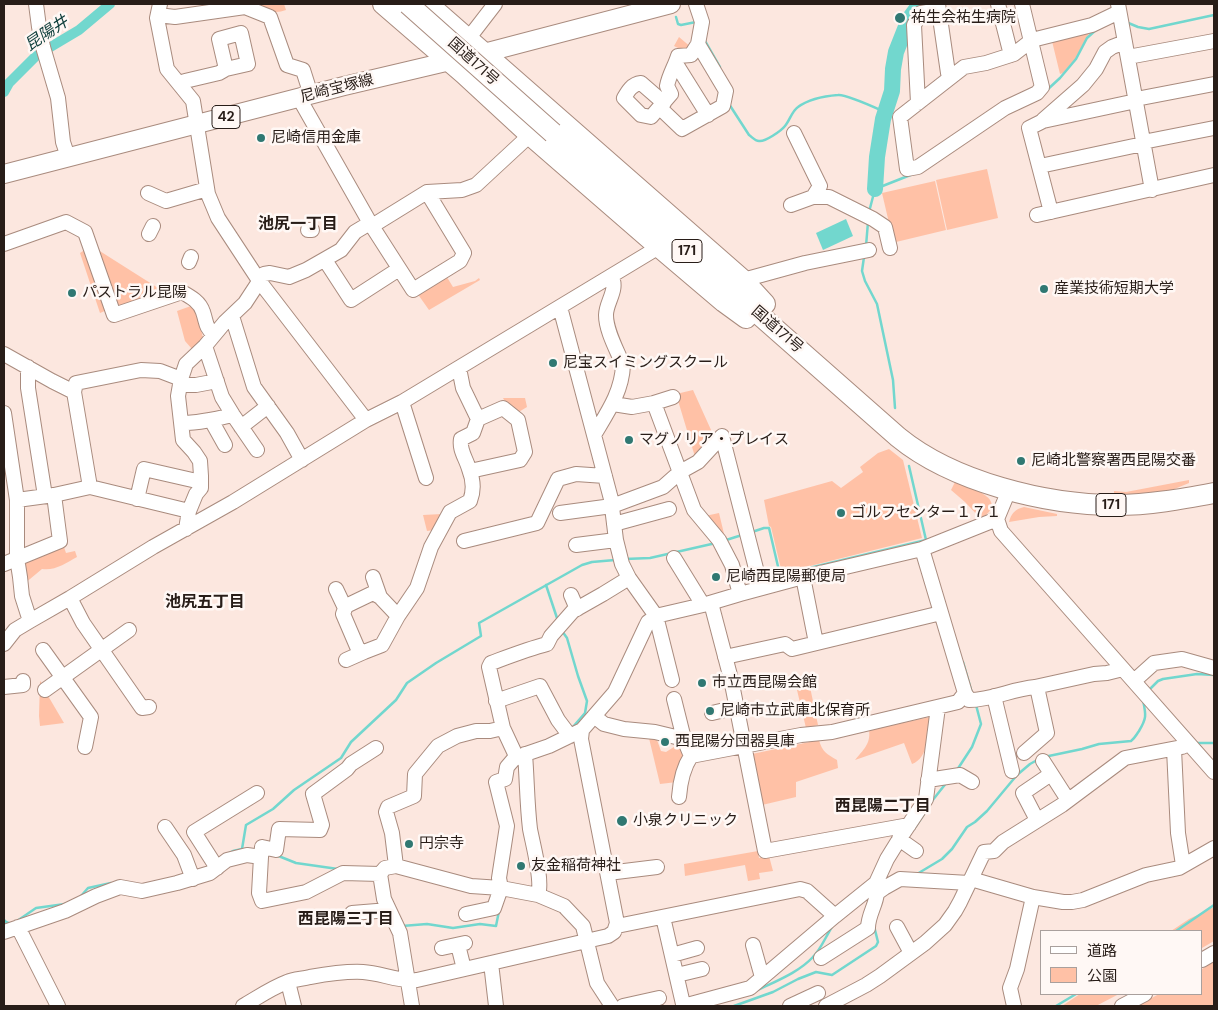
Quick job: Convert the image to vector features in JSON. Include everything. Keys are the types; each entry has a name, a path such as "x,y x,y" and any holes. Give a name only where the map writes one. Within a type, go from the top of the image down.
{"highway":[{"path":"396,8 421,38 659,247 724,302 781,344 820,368"},
{"name":"国道171号","path":"396,8 554,133 820,368 912,447 935,461 988,484 1067,502 1117,505 1162,502 1214,493"},
{"path":"436,8 516,82 743,280 820,368"}],"main road":[{"name":"尼崎宝塚線","path":"4,174 671,4"}],"street":[{"path":"36,4 44,50 58,98 63,142 68,157"},
{"path":"396,8 403,15 413,4"},
{"path":"468,39 495,4"},
{"path":"696,4 702,22 698,44 691,55 678,56 666,86 671,94 662,105 682,129 724,106 726,91 698,44"},
{"path":"998,4 1011,55"},
{"path":"1022,4 1032,40 1042,87 1037,92 1005,108 918,167 907,169 900,117 964,67 986,63 1014,54 1032,40 1092,25 1120,14 1152,190"},
{"path":"366,420 260,282 218,218 207,189 193,102 180,83 167,69 157,18 159,9 175,17 245,7 270,18 287,65 303,70 305,97 371,225 413,290 460,261 464,254 427,192"},
{"path":"918,103 914,25 921,13 938,7 948,73 951,77"},
{"path":"421,38 436,8"},
{"path":"1128,57 1214,40"},
{"path":"1043,121 1084,85 1105,52 1125,42"},
{"path":"675,65 708,115"},
{"path":"180,83 219,73 226,69"},
{"path":"496,102 516,82"},
{"path":"1051,212 1029,128 1043,121 1214,84"},
{"path":"1040,166 1214,128"},
{"path":"794,133 820,186 813,197"},
{"path":"186,529 189,511 196,494 201,488 201,482 200,461 183,440 178,396 186,364 246,303 264,274 289,276 306,270 341,250 356,232 427,192 462,190 476,185 530,135"},
{"path":"1037,215 1214,175"},
{"path":"148,193 166,200 207,189"},
{"path":"791,205 813,197 829,197 885,227 890,248"},
{"path":"4,244 66,222 85,232 114,315 182,292 193,298 203,310 222,397 257,450"},
{"path":"4,644 15,630 366,420 402,402 659,247"},
{"path":"743,280 805,263 865,250"},
{"path":"325,260 351,300 399,269"},
{"path":"594,435 613,404 623,371 623,365 608,326 606,313 614,287 614,280 611,276"},
{"path":"560,307 605,476 622,564 629,578 656,616 668,671"},
{"path":"232,316 254,387 287,433 302,460"},
{"path":"4,354 74,392"},
{"path":"4,564 60,541 28,388 28,367"},
{"path":"459,368 463,388 478,420"},
{"path":"90,487 74,392 76,383 141,370 160,371 181,382 196,385 217,381"},
{"path":"613,404 632,407 673,397"},
{"path":"402,402 419,440 427,473"},
{"path":"654,402 694,510 719,540 732,565 740,594"},
{"path":"181,423 211,420 237,421 268,406"},
{"path":"346,660 382,645 398,616 417,588 431,548 450,512 470,501 473,492 470,471 460,446 461,439 473,433 478,420 504,408 518,420 525,452 520,460 470,471"},
{"path":"4,413 17,500 17,558 22,596 30,621"},
{"path":"211,420 225,445"},
{"path":"560,513 612,506 663,487 680,472 698,462 722,436 761,588"},
{"path":"137,498 144,469 201,482"},
{"path":"464,541 537,523 558,479 576,474 605,476"},
{"path":"17,500 90,487 189,511"},
{"path":"1009,490 997,519 1001,531 1142,689 1185,745 1214,772"},
{"path":"614,524 668,509"},
{"path":"466,914 494,908 501,888 499,878 507,826 496,782 505,779 507,766 513,760 576,733 594,716 613,696 648,622 656,616 803,577 922,549 997,519"},
{"path":"576,545 616,540"},
{"path":"922,549 941,613 971,698"},
{"path":"674,558 707,604 725,657 731,678 765,851 909,825"},
{"path":"373,577 380,596 398,616"},
{"path":"803,577 816,643"},
{"path":"538,895 540,890 521,756 503,728 489,667 492,663 524,652 530,648 547,644 551,636 573,611 629,578"},
{"path":"336,588 341,616 358,649 364,652"},
{"path":"341,616 346,606 373,593 380,596"},
{"path":"570,594 577,609"},
{"path":"70,598 83,623 142,708 149,707"},
{"path":"725,657 785,644 792,649 941,613"},
{"path":"45,690 129,630"},
{"path":"43,650 91,717 83,742"},
{"path":"1142,689 1154,663 1182,659 1214,668"},
{"path":"679,797 680,784 686,763 691,756 801,735 832,732 971,698 994,696 1123,669"},
{"path":"4,687 23,685 23,681"},
{"path":"248,1005 288,982 325,974 354,972 417,980 587,941 614,932 617,926 608,874 580,739 576,733 558,720 540,686 496,702"},
{"path":"1024,753 1047,733 1037,687"},
{"path":"994,696 1012,771"},
{"path":"674,699 684,740 691,756"},
{"path":"712,713 736,707"},
{"path":"820,958 868,928 868,920 875,905 887,859 907,845 909,825 926,799 932,779 938,707"},
{"path":"594,716 604,724 624,729 655,732 684,740"},
{"path":"396,866 392,833 386,812 388,807 414,796 415,774 438,746 457,736 476,731 490,731 503,728"},
{"path":"826,1006 866,985 925,943 945,925 956,911 988,852 994,851 1036,817 1125,758 1185,745"},
{"path":"1183,865 1178,833 1185,745"},
{"path":"376,748 351,764 313,794 322,825 320,830 279,830 276,850 262,847 259,893 262,901 306,892 343,873 380,874"},
{"path":"1043,761 1066,798"},
{"path":"1036,817 1023,793 1051,774"},
{"path":"932,779 966,779"},
{"path":"217,868 190,827 231,803 257,793"},
{"path":"165,827 184,855 191,875"},
{"path":"664,917 683,1004 713,1002 750,988 835,916 880,885 906,880 972,881 1032,897 1072,902 1083,900 1146,875 1179,868 1214,848"},
{"path":"58,1006 8,930 65,912 96,896 120,887 142,891 191,875 210,873 227,860 247,855 261,857"},
{"path":"412,1006 400,933 384,899 380,874 385,868 396,866 471,886 501,888 538,895 564,906 583,926 597,983 612,1006"},
{"path":"608,874 657,867"},
{"path":"617,926 800,889 807,891 835,916"},
{"path":"1014,1006 1010,988 1017,968 1032,897"},
{"path":"352,913 389,910"},
{"path":"897,927 911,953"},
{"path":"442,948 462,944 464,968"},
{"path":"753,945 762,977"},
{"path":"672,955 697,948"},
{"path":"1203,959 1214,953"},
{"path":"491,963 496,1006"},
{"path":"677,975 702,969"},
{"path":"288,982 294,1006"},
{"path":"790,1006 818,993"},
{"path":"1122,1006 1143,995"},
{"path":"623,1006 659,998"}],"green space":[{"path":"251,4 284,4 286,10 272,12"},
{"path":"1091,30 1075,59 1060,74 1051,37"},
{"path":"679,37 692,48 684,51 674,46"},
{"path":"987,169 998,218 947,230 936,180"},
{"path":"935,181 946,230 896,242 893,240 882,193"},
{"path":"95,248 166,293 121,306 117,305"},
{"path":"86,249 107,310 100,313 80,253"},
{"path":"445,274 453,287 475,281 479,278 480,280 429,310 417,293"},
{"path":"191,306 197,312 203,338 192,349 185,341 177,311"},
{"path":"693,390 716,441 696,460 676,394"},
{"path":"503,398 525,398 527,407 517,413"},
{"name":"ゴルフセンター１７１","path":"889,449 903,460 922,538 782,573 764,500 832,481 841,488 863,472 860,467 878,453"},
{"path":"1189,480 1189,483 1172,490 1114,494 1114,491 1126,492"},
{"path":"955,482 985,495 990,500 992,506 989,512 981,519 951,490"},
{"path":"1024,507 1057,514 1057,516 1009,522 1014,512"},
{"path":"719,513 725,538 705,516"},
{"path":"442,514 434,530 427,531 423,515"},
{"path":"63,544 66,553 75,551 77,557 56,568 42,569 24,584 23,558"},
{"path":"40,681 45,687 44,689 64,723 40,726"},
{"path":"810,687 818,725 806,728 797,690"},
{"path":"930,717 927,744 918,761 912,764 904,743 855,760 868,743 869,730"},
{"path":"648,734 661,736 657,740 661,751 666,752 680,743 687,754 677,782 660,784"},
{"path":"819,740 825,752 837,760 838,768 796,782 796,797 762,805 752,754"},
{"path":"758,851 759,858 769,856 773,871 759,873 760,879 748,881 745,865 685,876 684,864"},
{"path":"1214,907 1214,941 1203,947 1203,930 1172,930 1189,919"},
{"path":"1214,962 1214,1006 1137,1006 1157,995 1203,995 1203,968"},
{"path":"1078,995 1117,995 1096,1006 1062,1006"}],"water":[{"path":"846,219 853,236 823,250 816,233"}],"waterway":[{"name":"昆陽井","path":"4,92 9,83 37,55 79,30 110,4"},
{"path":"875,189 877,157 883,119 892,91 896,52 909,19 920,4"},
{"path":"1126,22 1149,29 1214,15"},
{"path":"676,17 678,24 681,25 696,22"},
{"path":"1047,90 1076,59 1087,38 1097,29"},
{"path":"704,39 720,67"},
{"path":"729,104 749,135 759,141 769,138 783,128 798,107 823,97 842,95 885,112"},
{"path":"869,212 875,189 913,174"},
{"path":"866,246 868,222"},
{"path":"864,257 862,271 877,304 893,380 895,408"},
{"path":"909,466 926,540"},
{"path":"752,532 769,528 780,575 926,540"},
{"path":"723,541 742,535"},
{"path":"625,559 650,558 716,543"},
{"path":"229,853 242,849 246,825 273,809 294,790 341,758 351,742 396,700 407,683 481,636 479,623 582,565 615,560"},
{"path":"546,585 558,621"},
{"path":"562,631 567,638 587,701 585,713 572,728"},
{"path":"963,662 972,693"},
{"path":"1148,691 1158,681 1163,679 1197,674 1214,675"},
{"path":"1044,757 1099,744 1131,741 1145,719 1143,700"},
{"path":"957,770 972,747 981,724 976,705"},
{"path":"1196,743 1214,743"},
{"path":"917,874 942,859 952,849 967,827 987,811 1017,775 1039,759"},
{"path":"932,801 947,782"},
{"path":"914,829 924,814"},
{"path":"276,855 296,863 338,869"},
{"path":"81,896 88,888 111,883"},
{"path":"17,921 36,908 65,904"},
{"path":"1177,930 1214,905"},
{"path":"402,926 427,924 453,928 480,924 496,926 499,911"},
{"path":"4,920 11,924"},
{"path":"734,1006 773,992 816,972 832,975 876,946 878,942 874,926"},
{"path":"756,991 807,963 818,950 832,927"},
{"path":"1056,1006 1074,995"}],"place":[{"name":"祐生会祐生病院","path":"900,18"},
{"name":"尼崎信用金庫","path":"261,138"},
{"name":"産業技術短期大学","path":"1044,289"},
{"name":"パストラル昆陽","path":"72,293"},
{"name":"尼宝スイミングスクール","path":"553,363"},
{"name":"マグノリア・プレイス","path":"629,440"},
{"name":"尼崎北警察署西昆陽交番","path":"1021,461"},
{"name":"ゴルフセンター１７１","path":"841,513"},
{"name":"尼崎西昆陽郵便局","path":"716,577"},
{"name":"市立西昆陽会館","path":"702,683"},
{"name":"尼崎市立武庫北保育所","path":"710,711"},
{"name":"西昆陽分団器具庫","path":"665,742"},
{"name":"小泉クリニック","path":"622,821"},
{"name":"円宗寺","path":"409,844"},
{"name":"友金稲荷神社","path":"521,866"}],"district":[{"name":"池尻一丁目","path":"298,225"},
{"name":"池尻五丁目","path":"205,603"},
{"name":"西昆陽二丁目","path":"883,807"},
{"name":"西昆陽三丁目","path":"346,920"}]}
